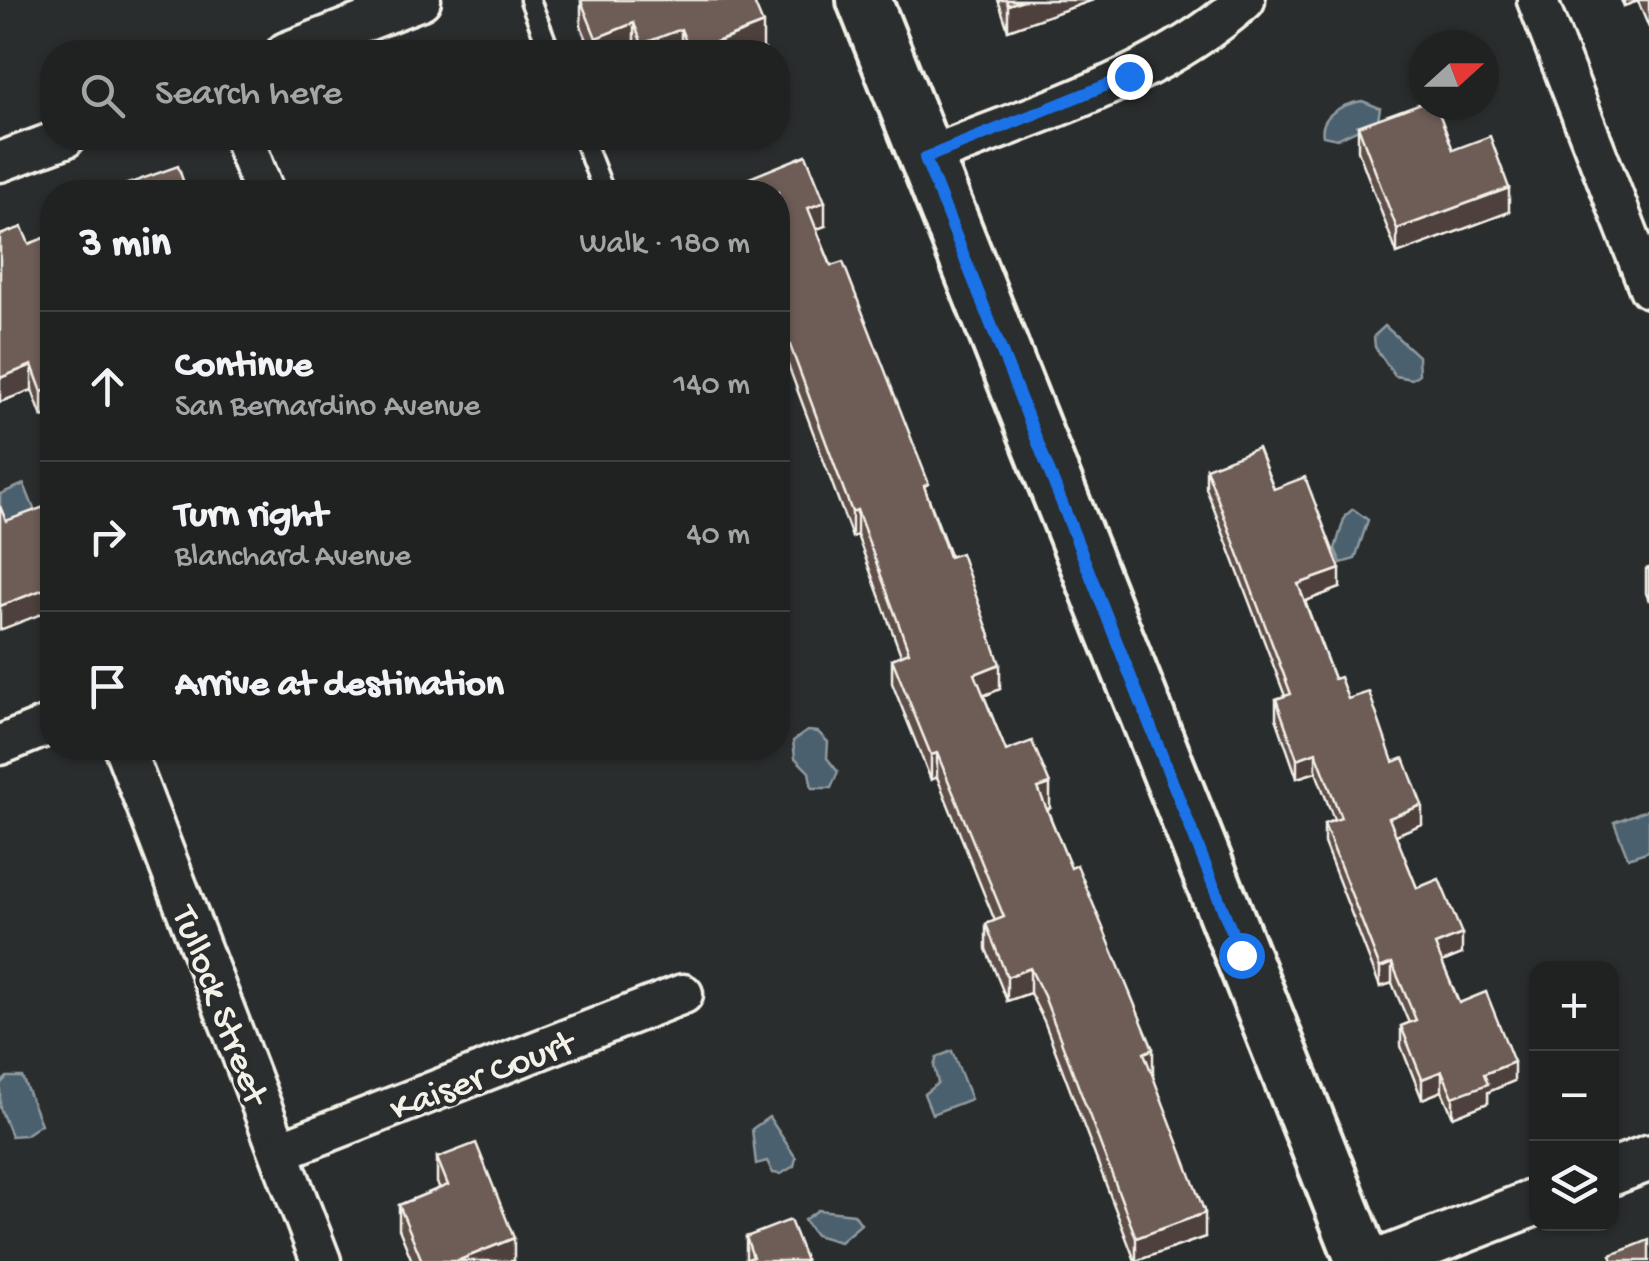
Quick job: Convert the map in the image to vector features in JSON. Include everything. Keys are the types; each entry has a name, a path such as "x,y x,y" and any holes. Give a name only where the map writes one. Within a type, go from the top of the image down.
{"main road":[{"path":"864,0 1362,1261"}],"street":[{"path":"317,40 421,0"},
{"path":"925,158 1129,76 1206,35 1246,0"},
{"path":"1538,0 1649,288"},
{"path":"0,162 40,147"},
{"path":"248,150 259,180"},
{"path":"0,746 40,729"},
{"name":"Tullock Street","path":"129,760 321,1261"},
{"name":"Kaiser Court","path":"280,1151 683,994"},
{"path":"1619,1169 1649,1158"},
{"path":"1383,1261 1529,1205"}],"lane":[{"path":"530,0 545,40"},
{"path":"588,150 599,180"}],"water":[{"path":"1362,101 1380,108 1378,120 1337,139 1323,136 1329,116"},
{"path":"1385,326 1418,356 1419,374 1412,379 1395,376 1375,347 1374,336"},
{"path":"24,484 34,509 32,518 12,527 0,518 0,494"},
{"path":"1353,509 1368,520 1355,559 1341,563 1335,549 1345,516"},
{"path":"807,731 818,732 828,742 827,758 838,772 831,788 812,788 809,772 795,758 793,741"},
{"path":"1649,809 1649,851 1628,858 1614,822"},
{"path":"952,1051 971,1099 932,1114 924,1094 938,1083 934,1066 937,1057"},
{"path":"7,1077 22,1077 41,1124 25,1135 11,1136 0,1108 0,1084"},
{"path":"769,1117 796,1158 794,1166 781,1174 773,1173 767,1161 756,1164 752,1129"},
{"path":"818,1210 854,1214 861,1224 840,1242 815,1235 804,1220"}],"building":[{"path":"753,0 763,24 721,40 685,40 681,29 652,40 640,40 634,23 596,38 581,1"},
{"path":"1409,107 1409,120 1442,120 1453,150 1490,136 1509,188 1397,229 1358,126"},
{"path":"806,155 825,202 808,208 831,266 843,262 929,484 924,486 949,557 961,553 1000,664 975,674 1006,751 1032,741 1050,784 1038,788 1071,868 1077,865 1153,1049 1144,1053 1205,1213 1136,1238 1044,996 1030,968 1007,977 986,924 1004,917 937,753 931,755 892,659 909,652 790,345 790,180 745,180"},
{"path":"178,166 183,180 139,180"},
{"path":"22,227 29,244 40,240 40,387 32,365 0,378 0,235"},
{"path":"1258,448 1274,489 1305,477 1340,569 1298,584 1334,679 1340,677 1348,699 1369,692 1393,762 1404,758 1422,805 1389,818 1417,888 1439,879 1462,934 1435,945 1459,1003 1486,992 1514,1062 1484,1074 1488,1084 1453,1097 1442,1071 1422,1079 1401,1026 1416,1020 1392,963 1380,968 1324,824 1341,818 1316,752 1297,759 1276,699 1291,694 1206,468"},
{"path":"0,506 6,521 40,508 40,591 0,606"},
{"path":"476,1143 514,1238 457,1261 422,1261 399,1205 448,1185 437,1158"},
{"path":"790,1220 806,1261 742,1261 753,1257 746,1237"},
{"path":"1649,1240 1649,1261 1613,1261 1611,1255"}],"route":[{"path":"1129,76 925,158 1241,955"}]}
